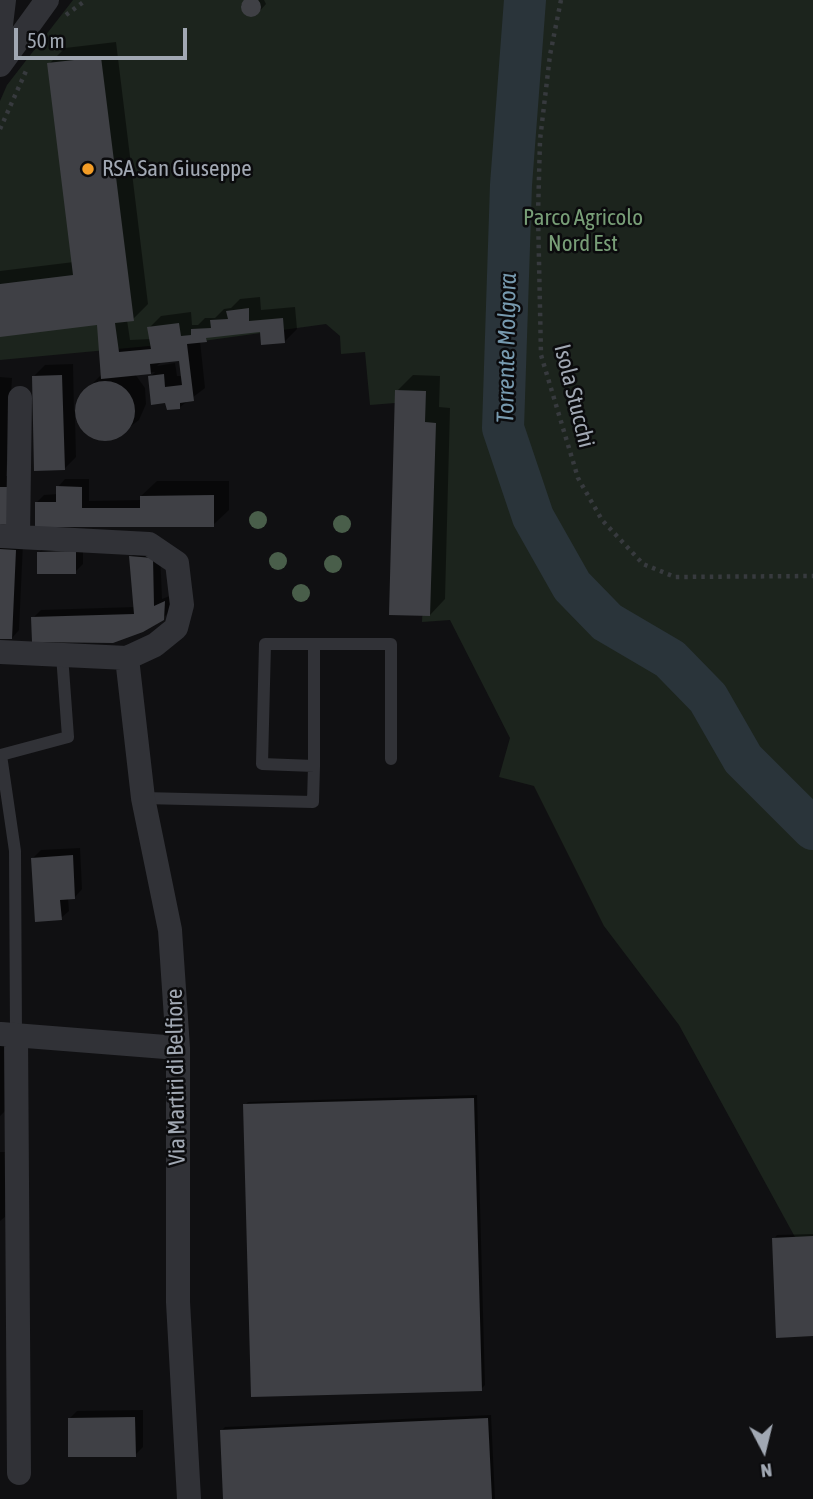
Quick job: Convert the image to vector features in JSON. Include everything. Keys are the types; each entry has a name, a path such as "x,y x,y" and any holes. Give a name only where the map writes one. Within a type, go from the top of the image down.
{"street":[{"path":"0,33 4,0"},
{"path":"0,65 47,0"},
{"path":"0,652 127,658 155,645 176,628 182,605 177,563 149,544 9,536 20,398"},
{"name":"Via Martiri di Belfiore","path":"127,658 143,798 170,930 178,1048 178,1302 189,1499"},
{"path":"19,1473 8,1035 178,1048"}],"lane":[{"path":"314,766 262,764 265,644 391,644 391,759"},
{"path":"143,798 313,802 314,644"},
{"path":"8,1035 15,851 1,755 68,737 62,655"}],"path":[{"name":"Isola Stucchi","path":"561,0 550,55 540,140 538,214 541,355 578,478 602,520 643,564 675,577 813,576"},
{"path":"0,129 30,60"}],"green space":[{"name":"Parco Agricolo Nord Est","path":"73,0 813,0 813,1270 679,1025 604,926 534,786 499,777 510,738 450,620 422,622 430,433 395,403 370,405 365,352 341,354 340,336 326,324 203,341 0,360 0,101 7,85"}],"building":[{"path":"247,-3 255,-3 261,7 255,17 247,17 241,11 241,3"},
{"name":"RSA San Giuseppe","path":"101,57 134,321 115,323 119,352 151,349 147,327 179,323 181,336 191,335 191,329 211,328 210,320 228,319 226,311 249,308 249,321 283,318 285,343 261,345 260,332 206,338 207,342 187,344 194,401 180,403 180,409 167,410 165,403 151,405 148,376 164,374 165,387 182,385 179,361 150,364 151,374 101,379 97,325 0,337 0,284 73,275 47,63"},
{"path":"62,375 65,470 34,471 32,376"},
{"path":"99,381 111,381 130,394 135,411 133,423 122,436 111,441 99,441 80,428 75,417 75,405 88,386"},
{"path":"395,390 426,391 425,422 436,423 430,616 389,615"},
{"path":"56,486 82,487 82,508 140,508 140,496 214,495 214,527 35,527 35,502 56,502"},
{"path":"0,487 8,487 8,525 0,524"},
{"path":"0,549 16,550 12,639 0,639"},
{"path":"76,551 76,574 37,574 37,552"},
{"path":"129,556 153,558 154,606 165,601 164,620 143,632 113,643 32,642 31,617 134,614"},
{"path":"73,855 75,899 60,900 62,920 35,922 31,858"},
{"path":"474,1098 482,1391 251,1397 243,1104"},
{"path":"813,1236 813,1336 776,1338 772,1238"},
{"path":"135,1417 136,1457 68,1457 68,1418"},
{"path":"488,1418 492,1499 223,1499 220,1430"}],"waterway":[{"name":"Torrente Molgora","path":"525,0 511,185 503,428 533,517 572,586 607,622 670,659 708,698 743,759 813,829"}],"place":[{"name":"RSA San Giuseppe","path":"88,169"}]}
